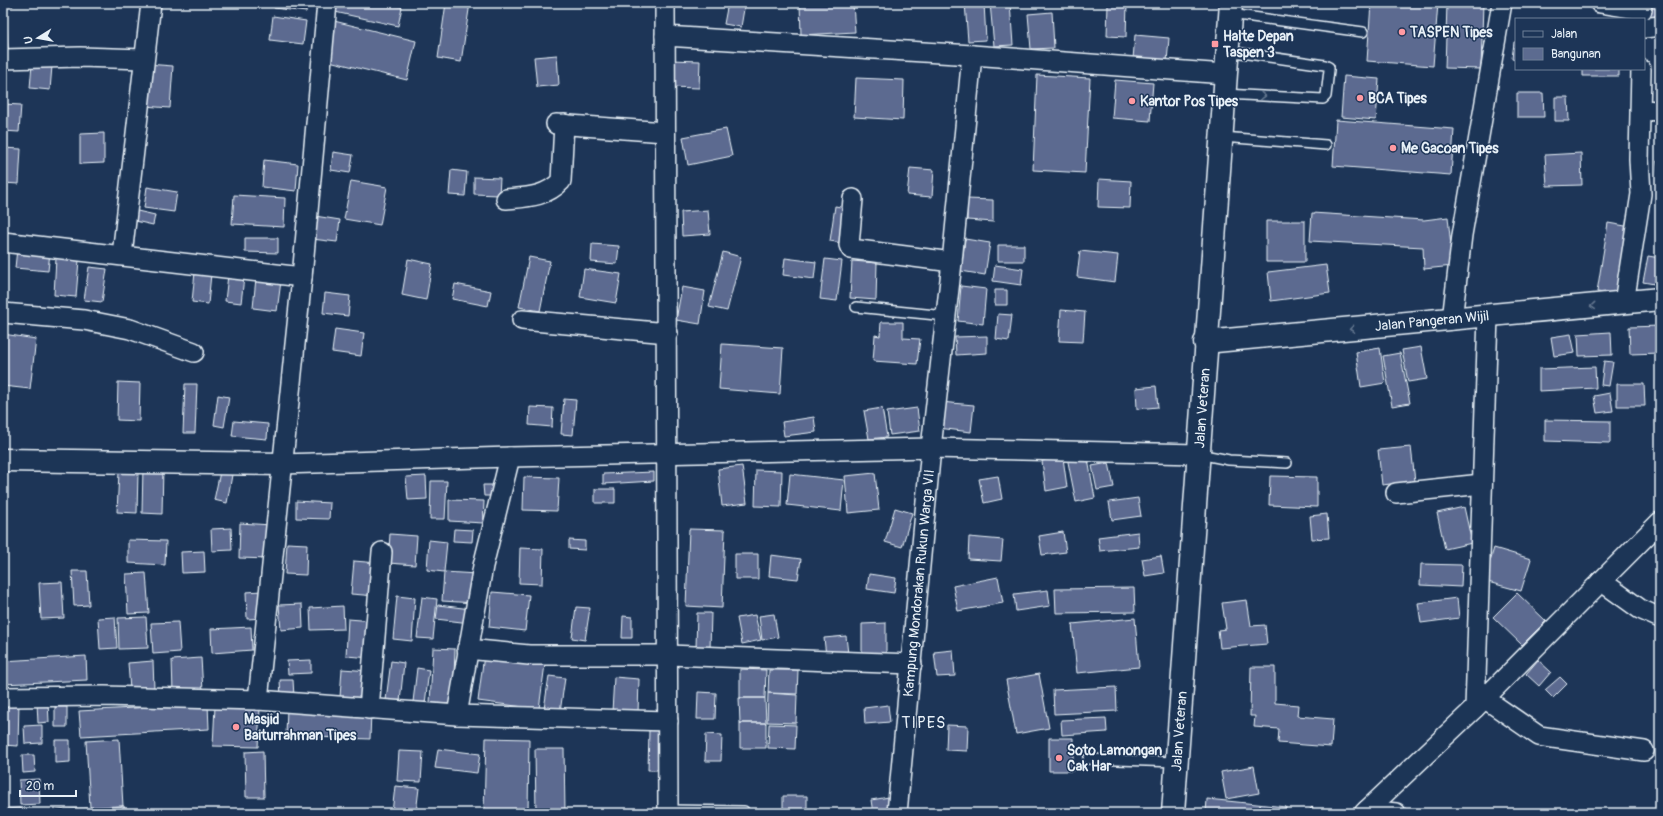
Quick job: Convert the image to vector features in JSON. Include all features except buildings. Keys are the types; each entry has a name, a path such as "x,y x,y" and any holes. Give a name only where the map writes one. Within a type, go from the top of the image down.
{"main road":[{"name":"Jalan Veteran","path":"1173,813 1176,762 1183,694 1205,342 1230,9"},
{"name":"Jalan Pangeran Wijil","path":"1205,342 1660,300"},
{"path":"3,460 282,464"}],"street":[{"path":"122,255 151,3"},
{"path":"258,700 302,277 327,3"},
{"path":"665,3 668,333 668,812"},
{"path":"1452,320 1462,235 1502,3"},
{"path":"1600,3 1643,15 1660,26"},
{"path":"666,36 972,55 1224,84"},
{"name":"Kampung Mondorakan Rukun Warga VII","path":"897,813 931,448 952,262 972,55"},
{"path":"3,59 80,57 144,59"},
{"path":"1624,303 1641,194 1639,159 1641,70"},
{"path":"1640,110 1660,111"},
{"path":"506,198 543,194 554,189 561,181 560,124 665,132"},
{"path":"853,199 850,245 852,249 952,262"},
{"path":"3,242 302,277"},
{"path":"3,313 84,320 130,329 194,352"},
{"path":"1479,703 1482,484 1488,316"},
{"path":"522,320 668,333"},
{"path":"282,464 510,457 931,448 1198,454"},
{"path":"457,715 467,649 483,566 510,457"},
{"path":"1396,493 1482,484"},
{"path":"1366,812 1479,703 1660,522"},
{"path":"369,708 382,552"},
{"path":"1601,581 1640,609 1660,618"},
{"path":"467,649 529,655 668,655 912,664"},
{"path":"3,697 104,696 258,700 457,715 668,721"},
{"path":"1479,703 1539,736 1644,751"},
{"path":"1366,812 1396,813"}],"lane":[{"path":"1230,9 1363,32"},
{"path":"1224,84 1323,99 1326,96 1329,70 1329,67 1325,65 1227,51"},
{"path":"1220,137 1326,145"},
{"path":"856,307 946,316"},
{"path":"1198,454 1229,460 1288,463"},
{"path":"1088,759 1176,762"},
{"path":"668,812 744,811"}],"place":[{"name":"TASPEN Tipes","path":"1402,32"},
{"name":"Halte Depan Taspen 3","path":"1215,44"},
{"name":"BCA Tipes","path":"1360,98"},
{"name":"Kantor Pos Tipes","path":"1132,101"},
{"name":"Me Gacoan Tipes","path":"1393,148"},
{"name":"Masjid Baiturrahman Tipes","path":"236,727"},
{"name":"Soto Lamongan Cak Har","path":"1059,758"}],"district":[{"name":"TIPES","path":"924,722"}]}
